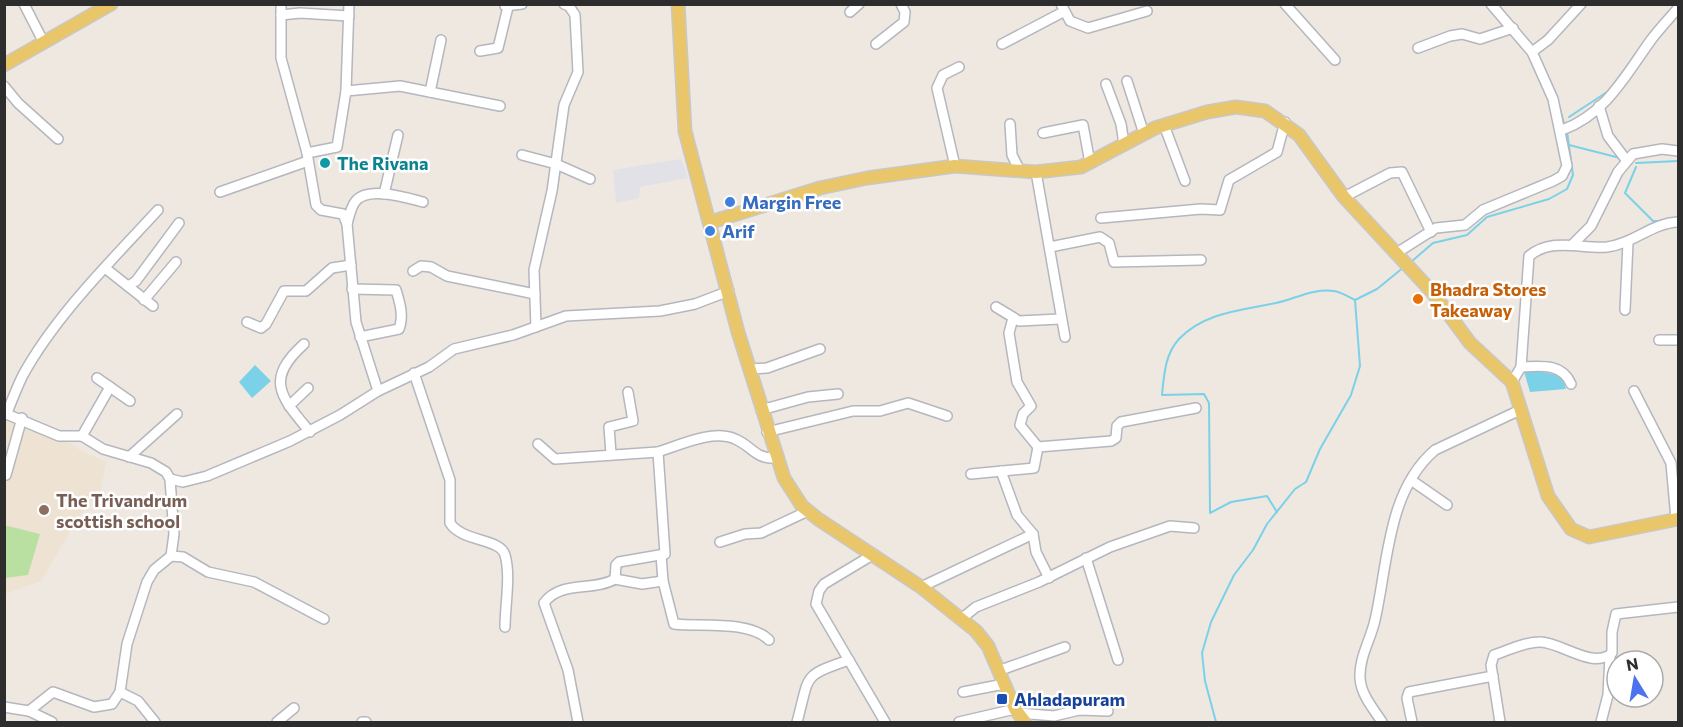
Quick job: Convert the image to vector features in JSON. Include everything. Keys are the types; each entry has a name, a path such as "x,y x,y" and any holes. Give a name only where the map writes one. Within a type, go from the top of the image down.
{"main road":[{"path":"4,65 111,4"},
{"path":"678,4 685,131 767,432 775,458 790,490 808,511 921,587 976,631 988,646 1020,715"},
{"path":"711,222 845,182 955,166 1036,172 1081,167 1164,125 1236,107 1265,111 1285,122 1299,135 1344,197 1433,293 1470,343 1512,382 1548,495 1560,516 1577,534 1589,537 1677,519"}],"street":[{"path":"24,4 44,43"},
{"path":"281,4 281,58 307,157 316,205 321,210 347,217"},
{"path":"220,192 337,147 346,91 349,4"},
{"path":"480,51 498,48 505,6 522,4"},
{"path":"536,327 534,270 556,165 564,105 578,72 575,15 569,6 564,4"},
{"path":"850,12 859,4"},
{"path":"876,44 904,22 905,12 901,4"},
{"path":"1285,4 1335,60"},
{"path":"1399,258 1436,228 1465,225 1483,210 1562,176 1567,166 1564,129 1535,50 1491,4"},
{"path":"1535,50 1581,4"},
{"path":"1002,44 1062,8 1070,21 1088,28 1147,11"},
{"path":"1564,129 1599,106 1620,88 1652,39 1678,9"},
{"path":"281,15 300,13 349,16"},
{"path":"1418,48 1450,36 1462,34 1480,39 1513,28"},
{"path":"430,92 441,40"},
{"path":"955,166 937,88 943,75 959,67"},
{"path":"1127,81 1144,134"},
{"path":"1106,84 1121,124 1124,144"},
{"path":"4,86 18,103 58,139"},
{"path":"346,91 400,86 500,106"},
{"path":"1599,106 1608,136 1627,161"},
{"path":"1101,218 1201,209 1220,210 1229,180 1277,152 1285,122"},
{"path":"1010,124 1012,155 1020,171"},
{"path":"1043,133 1083,125 1090,163"},
{"path":"1164,125 1185,181"},
{"path":"384,194 398,135"},
{"path":"1573,244 1591,226 1618,172 1633,154 1662,149 1678,151"},
{"path":"522,154 590,179"},
{"path":"1036,172 1060,319 1065,337"},
{"path":"1344,197 1390,173 1402,172 1431,232"},
{"path":"378,391 360,337 352,289 347,217 359,198 384,194 423,202"},
{"path":"29,711 53,692 94,707 112,704 120,692 127,644 143,590 154,570 171,556 174,534 171,479 166,472 151,463 103,449 82,436 59,436 6,413 23,375 46,340 105,268 158,210"},
{"path":"1512,382 1521,367 1529,256 1549,247 1573,244 1608,247 1628,242 1650,230 1678,222"},
{"path":"128,286 136,281 179,223"},
{"path":"1050,247 1100,237 1108,243 1114,262 1201,260"},
{"path":"1625,310 1628,242"},
{"path":"105,268 149,303 176,262"},
{"path":"247,322 261,328 266,324 284,291 306,291 332,268 351,265"},
{"path":"413,271 421,266 431,267 447,276 535,294"},
{"path":"352,289 396,291 400,301 402,320 399,328 360,337"},
{"path":"171,479 183,482 207,476 310,432 454,349 536,327 566,316 660,311 695,304 729,291"},
{"path":"996,307 1013,318 1025,321 1060,319"},
{"path":"1013,318 1009,333 1017,382 1031,406 1023,414 1020,425 1038,447"},
{"path":"1659,340 1678,340"},
{"path":"304,344 286,362 280,378 281,394 310,432"},
{"path":"749,369 767,368 820,349"},
{"path":"1521,367 1554,368 1568,375 1571,384"},
{"path":"414,373 450,480 450,523 461,534 498,546 506,556 506,627"},
{"path":"97,378 130,401"},
{"path":"82,436 110,387"},
{"path":"289,406 308,388"},
{"path":"1634,391 1671,464 1677,519"},
{"path":"610,454 609,427 633,421 628,392"},
{"path":"761,410 808,397 838,394"},
{"path":"767,432 853,411 880,411 908,403 947,416"},
{"path":"1038,447 1111,441 1116,438 1116,429 1121,422 1196,408"},
{"path":"1382,723 1367,699 1360,677 1363,657 1375,621 1388,547 1412,480 1426,458 1435,450 1520,410"},
{"path":"129,457 177,414"},
{"path":"6,475 22,418"},
{"path":"538,444 555,459 658,452 718,436 733,438 763,459 775,458"},
{"path":"971,474 1034,468 1038,447"},
{"path":"615,579 616,565 619,562 661,555 666,550 658,452"},
{"path":"1001,471 1017,515 1033,534 1036,552 1049,578"},
{"path":"1412,480 1447,505"},
{"path":"720,542 745,534 761,533 808,511"},
{"path":"961,619 976,608 1049,578 1086,558 1170,526 1194,528"},
{"path":"921,587 1033,534"},
{"path":"874,554 824,584 819,591 816,604 885,723"},
{"path":"661,555 663,581 674,624 716,624 761,632 769,640"},
{"path":"171,556 183,557 208,572 254,582 324,619"},
{"path":"1086,558 1118,660"},
{"path":"578,723 568,670 544,603 550,595 561,590 607,584 615,579 642,584 663,581"},
{"path":"1611,649 1616,614 1678,607"},
{"path":"1500,723 1491,660 1494,655 1530,643 1545,642 1577,654 1605,657"},
{"path":"998,671 1065,647"},
{"path":"797,723 809,678 815,672 849,660"},
{"path":"1412,723 1407,698 1410,692 1493,676"},
{"path":"963,692 1004,684"},
{"path":"120,692 138,701 155,723"},
{"path":"4,707 29,711 52,723"},
{"path":"1601,723 1605,707"},
{"path":"277,723 294,708"},
{"path":"959,723 1020,715 1054,716 1078,710 1108,711"}],"shaded area":[{"path":"681,159 688,178 640,187 639,198 616,203 613,170"},
{"name":"The Trivandrum scottish school","path":"5,414 42,424 80,450 106,462 101,489 78,518 41,581 5,594"}],"green space":[{"path":"4,525 40,534 28,575 5,578"}],"water":[{"path":"255,365 271,381 252,398 239,382"},
{"path":"1523,368 1562,376 1566,389 1530,392"}],"waterway":[{"path":"1542,39 1551,30"},
{"path":"1569,117 1610,90 1620,77"},
{"path":"1557,98 1565,127"},
{"path":"1411,262 1433,243 1467,235 1487,217 1549,199 1567,189 1573,175 1567,132"},
{"path":"1569,145 1620,158"},
{"path":"1636,163 1678,161"},
{"path":"1636,167 1625,193 1653,221 1663,221"},
{"path":"1216,722 1205,681 1202,653 1211,622 1234,575 1253,550 1267,524 1295,489 1306,482 1320,449 1351,395 1360,366 1355,300 1377,289 1404,267"},
{"path":"1277,512 1267,496 1231,502 1210,513 1209,403 1204,394 1162,395 1168,358 1179,339 1189,330 1212,318 1326,290 1355,300"}],"place":[{"name":"The Rivana","path":"325,163"},
{"name":"Margin Free","path":"730,202"},
{"name":"Arif","path":"710,231"},
{"name":"Bhadra Stores Takeaway","path":"1418,299"},
{"name":"The Trivandrum scottish school","path":"44,510"},
{"name":"Ahladapuram","path":"1002,699"}]}
